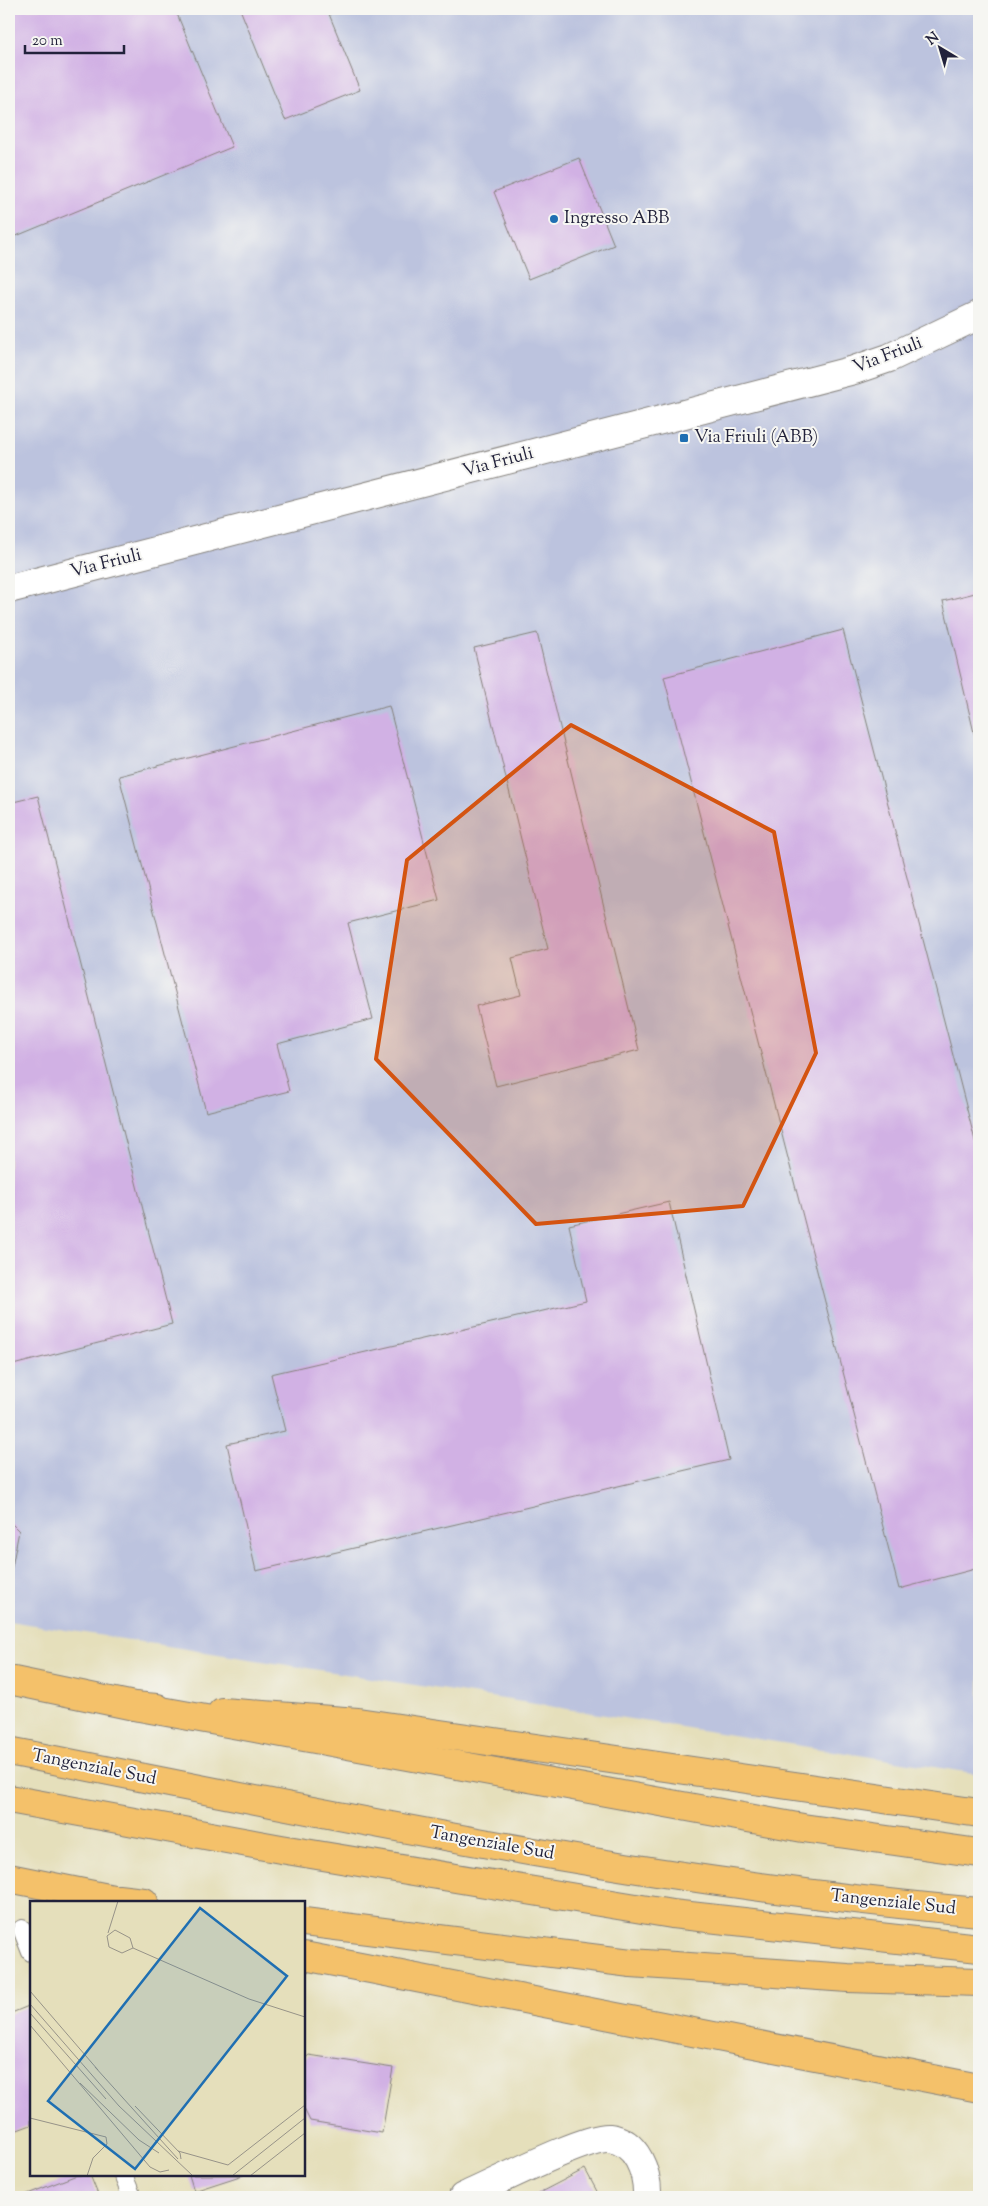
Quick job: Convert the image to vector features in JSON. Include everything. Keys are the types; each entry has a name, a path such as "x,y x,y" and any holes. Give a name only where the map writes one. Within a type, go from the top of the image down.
{"main road":[{"path":"9,1680 134,1706 803,1828 979,1853"},
{"path":"134,1706 358,1722 979,1813"},
{"name":"Tangenziale Sud","path":"9,1751 527,1851 866,1902 979,1912"},
{"name":"Tangenziale Sud","path":"9,1799 280,1850 672,1914 979,1948"},
{"path":"9,1878 130,1901"},
{"path":"305,1922 631,1962 848,1978 979,1982"},
{"path":"305,1956 979,2088"}],"street":[{"name":"Via Friuli","path":"9,589 854,370 889,358 979,316"},
{"path":"463,2197 584,2143 608,2138 626,2144 643,2169 647,2197"}],"lane":[{"path":"22,1928 30,1949"},
{"path":"123,2176 132,2197"}],"highlighted area":[{"path":"571,725 774,832 816,1053 743,1206 536,1224 376,1059 407,860"}],"shaded area":[{"path":"9,9 979,9 979,1774 9,1621"}],"building":[{"path":"9,9 175,9 232,147 9,239"},
{"path":"240,9 327,9 360,90 285,120"},
{"name":"Ingresso ABB","path":"579,158 614,245 529,279 494,192"},
{"path":"979,592 979,754 943,601"},
{"path":"843,630 979,1156 979,1568 899,1589 664,677"},
{"path":"537,633 639,1050 496,1086 476,1006 521,995 512,958 548,949 474,648"},
{"path":"389,706 439,900 348,923 373,1019 277,1044 289,1091 206,1112 119,776"},
{"path":"38,796 172,1324 9,1366 9,803"},
{"path":"669,1202 729,1460 256,1571 227,1444 285,1431 271,1374 586,1301 569,1225"},
{"path":"9,1521 19,1531 12,1567 9,1566"},
{"path":"30,2005 30,2125 12,2132 9,2122 9,2014"},
{"path":"309,2055 393,2068 382,2133 310,2121 305,2111 305,2058"},
{"path":"585,2169 600,2197 536,2197 535,2195"},
{"path":"74,2176 90,2176 99,2197 26,2197 25,2195"},
{"path":"189,2176 240,2176 194,2191"}],"place":[{"name":"Ingresso ABB","path":"554,219"},
{"name":"Via Friuli (ABB)","path":"684,438"}]}
